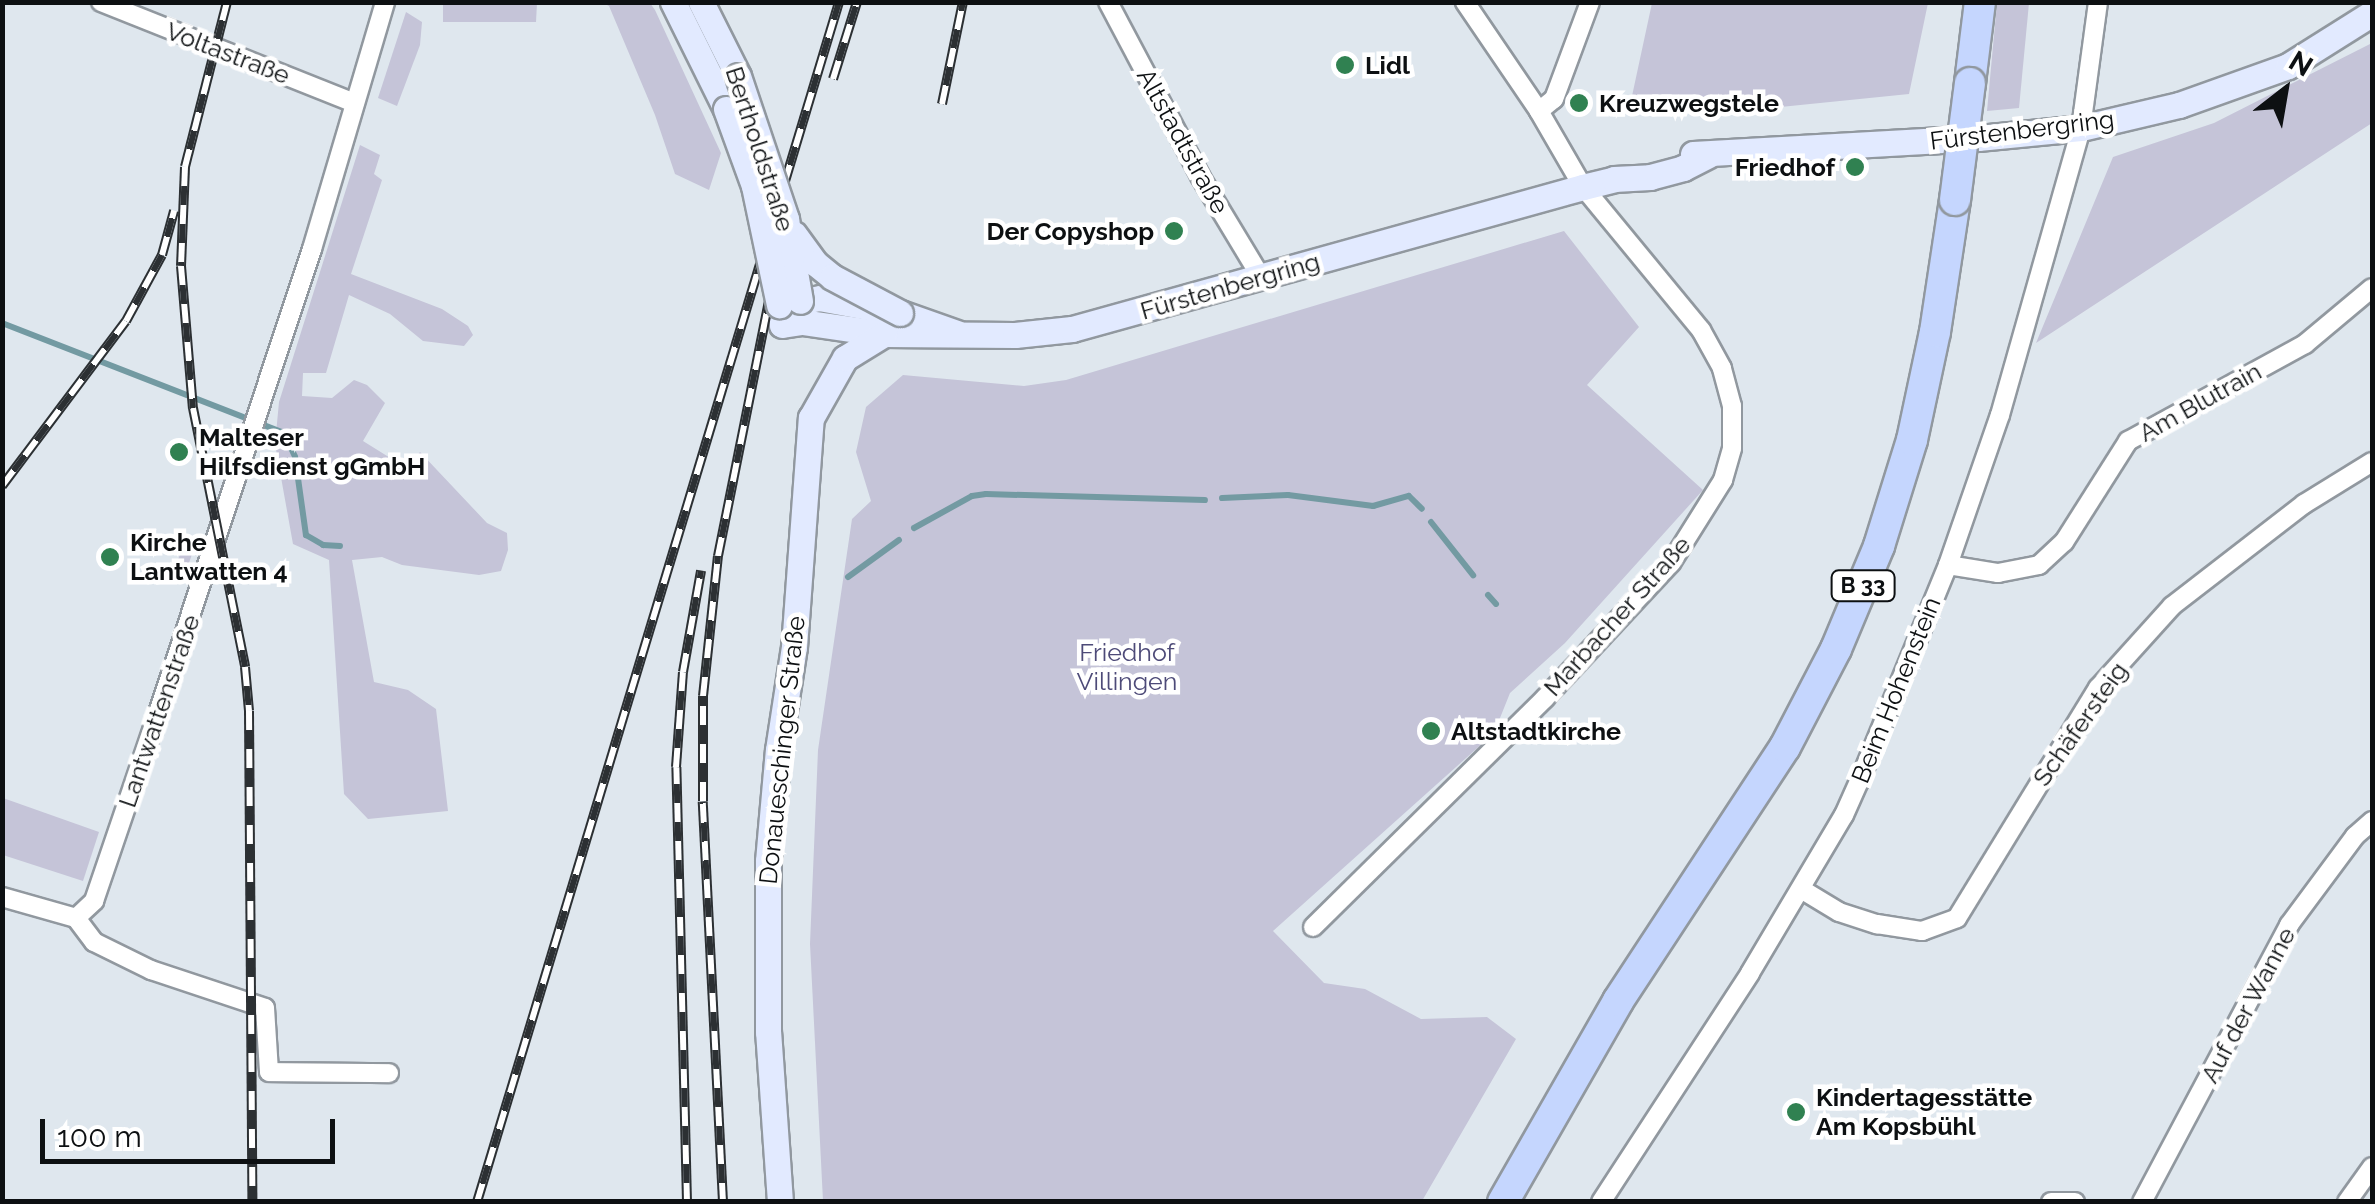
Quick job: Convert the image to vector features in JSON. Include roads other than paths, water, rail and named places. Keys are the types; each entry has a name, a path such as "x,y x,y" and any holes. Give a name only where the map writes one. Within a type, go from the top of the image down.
{"main road":[{"name":"B 33","path":"1503,1202 1618,1000 1785,747 1859,598 1897,494 1925,386 1980,2"}],"street":[{"name":"Voltastraße","path":"101,2 355,103"},
{"name":"Lantwattenstraße","path":"76,918 94,901 252,432 385,2"},
{"name":"Bertholdstraße","path":"672,2 726,110 754,186 787,310"},
{"name":"Altstadtstraße","path":"1108,2 1200,176 1261,277"},
{"name":"Marbacher Straße","path":"1313,927 1545,698 1671,563 1723,480 1732,448 1732,406 1722,368 1701,330 1583,186 1539,110 1465,2"},
{"path":"1539,110 1554,99 1590,2"},
{"name":"Beim Hohenstein","path":"1601,1202 1844,816 1948,564 2000,415 2081,128 2098,2"},
{"name":"Bertholdstraße","path":"706,7 738,76 786,219 787,310"},
{"name":"Fürstenbergring","path":"787,310 802,322 884,334 1015,336 1072,329 1583,186 1650,177 1708,155 2081,128 2179,105 2288,66 2372,13"},
{"path":"786,219 814,263 900,312 957,334"},
{"name":"Am Blutrain","path":"1948,564 1998,572 2038,565 2064,542 2128,441 2305,344 2372,288"},
{"path":"787,310 820,298 900,312"},
{"name":"Donaueschinger Straße","path":"780,1202 767,960 768,861 778,750 794,647 812,418 845,358 884,334"},
{"name":"Schäfersteig","path":"1801,889 1840,912 1876,924 1922,931 1957,918 2098,688 2172,606 2304,504 2372,462"},
{"name":"Auf der Wanne","path":"2142,1202 2289,925 2355,836 2372,821"},
{"path":"2,897 76,918 94,942 151,970 265,1008 269,1072 389,1073"},
{"path":"2347,1202 2372,1168"},
{"path":"2052,1202 2075,1202"}],"waterway":[{"path":"2,323 284,433 295,457 306,535 323,545 340,546"},
{"path":"914,528 972,496 986,494 1205,500"},
{"path":"1222,498 1288,495 1373,506 1409,496 1422,509"},
{"path":"1431,522 1473,575"},
{"path":"848,577 899,540"},
{"path":"1488,595 1496,604"}],"railway":[{"path":"227,2 185,167 181,266 193,408 245,667 249,711 252,1202"},
{"path":"477,1202 839,2"},
{"path":"833,79 857,2"},
{"path":"942,104 963,2"},
{"path":"2,486 126,321 162,255 174,211"},
{"path":"723,1202 703,801 703,696 718,556 775,270"},
{"path":"687,1202 676,767 683,672 701,571"}],"place":[{"name":"Lidl","path":"1345,65"},
{"name":"Kreuzwegstele","path":"1579,103"},
{"name":"Friedhof","path":"1855,167"},
{"name":"Der Copyshop","path":"1174,231"},
{"name":"Malteser Hilfsdienst gGmbH","path":"179,452"},
{"name":"Kirche Lantwatten 4","path":"110,557"},
{"name":"Altstadtkirche","path":"1431,731"},
{"name":"Kindertagesstätte Am Kopsbühl","path":"1796,1112"}],"park label":[{"name":"Friedhof Villingen","path":"1127,668"}]}
